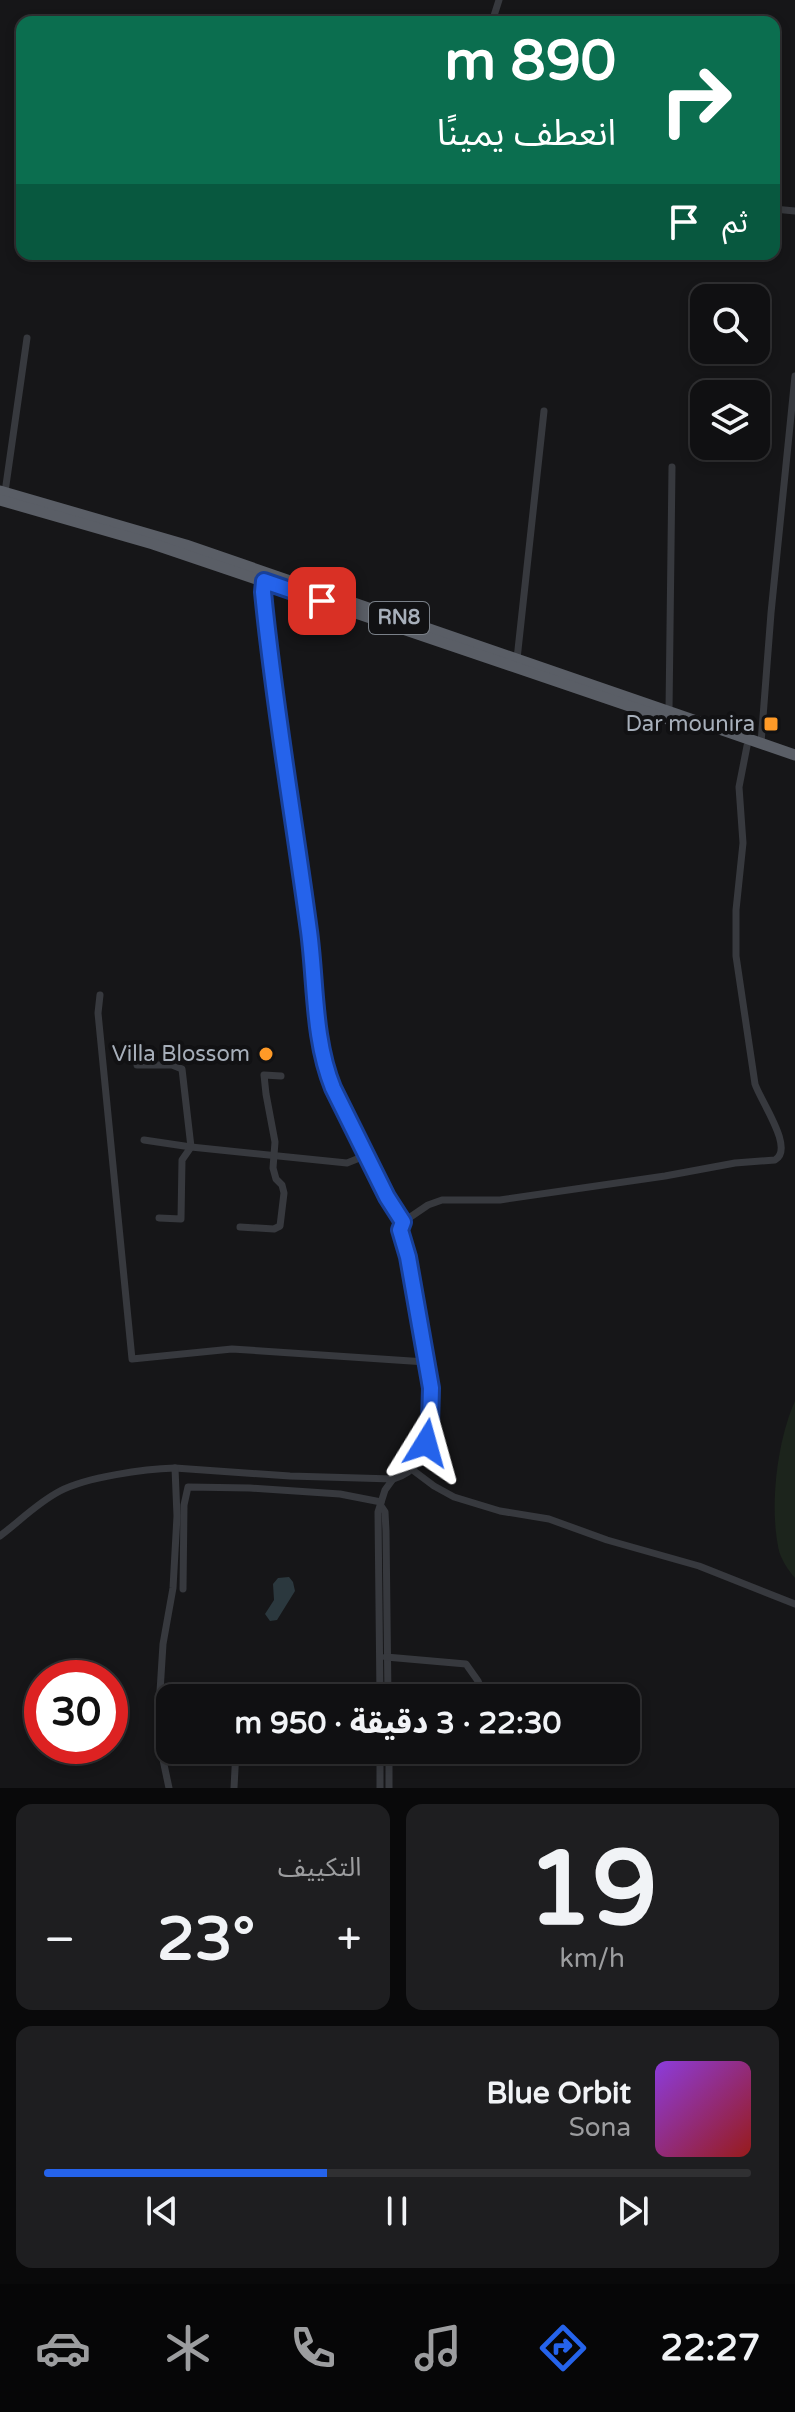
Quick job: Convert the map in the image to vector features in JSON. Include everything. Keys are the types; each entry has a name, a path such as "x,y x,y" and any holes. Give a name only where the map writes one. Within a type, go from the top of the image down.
{"highway":[{"name":"RN8","path":"2,495 795,761"},
{"name":"RN8","path":"2,495 186,545 795,755"}],"street":[{"path":"2,495 27,338"},
{"path":"761,743 795,376"},
{"path":"517,659 544,411"},
{"path":"669,711 672,467"},
{"path":"264,581 274,700 310,936 312,985 328,1077 387,1197 403,1222"},
{"path":"0,1536 58,1492 78,1484 153,1470 175,1468 290,1476 400,1477 416,1464 421,1454 430,1425 431,1388 408,1257 400,1230 403,1222 428,1205 442,1200 482,1201 548,1194 781,1158 787,1143 783,1130 755,1084 736,956 736,910 743,843 739,787 747,746"},
{"path":"100,995 98,1013 132,1359 232,1349 426,1362"},
{"path":"137,1065 172,1065 182,1069 191,1147 182,1160 181,1219 159,1218"},
{"path":"240,1227 274,1229 280,1226 284,1193 273,1168 275,1156 264,1075 281,1076"},
{"path":"144,1140 347,1163 367,1155"},
{"path":"169,1788 158,1723 163,1644 173,1588 177,1516 175,1468"},
{"path":"410,1468 454,1497 500,1511 549,1519 607,1540 699,1566 795,1604"},
{"path":"381,1504 393,1479"},
{"path":"183,1589 184,1505 188,1487 340,1494 381,1504 385,1510 386,1531 381,1684"},
{"path":"384,1658 387,1684"},
{"path":"384,1658 466,1664 479,1684"},
{"path":"234,1788 235,1764"},
{"path":"380,1764 380,1788"},
{"path":"389,1764 389,1788"}],"shaded area":[{"path":"795,1401 795,1578 779,1551 775,1495 779,1454"},
{"path":"289,1577 295,1591 277,1620 270,1621 265,1614 274,1600 273,1584 278,1578"}],"place":[{"name":"Dar mounira","path":"771,724"},
{"name":"Villa Blossom","path":"266,1054"}],"route":[{"path":"322,601 264,581 274,700 310,936 312,985 320,1035 328,1077 387,1197 403,1222 400,1230 408,1257 431,1388 426,1443"}]}
